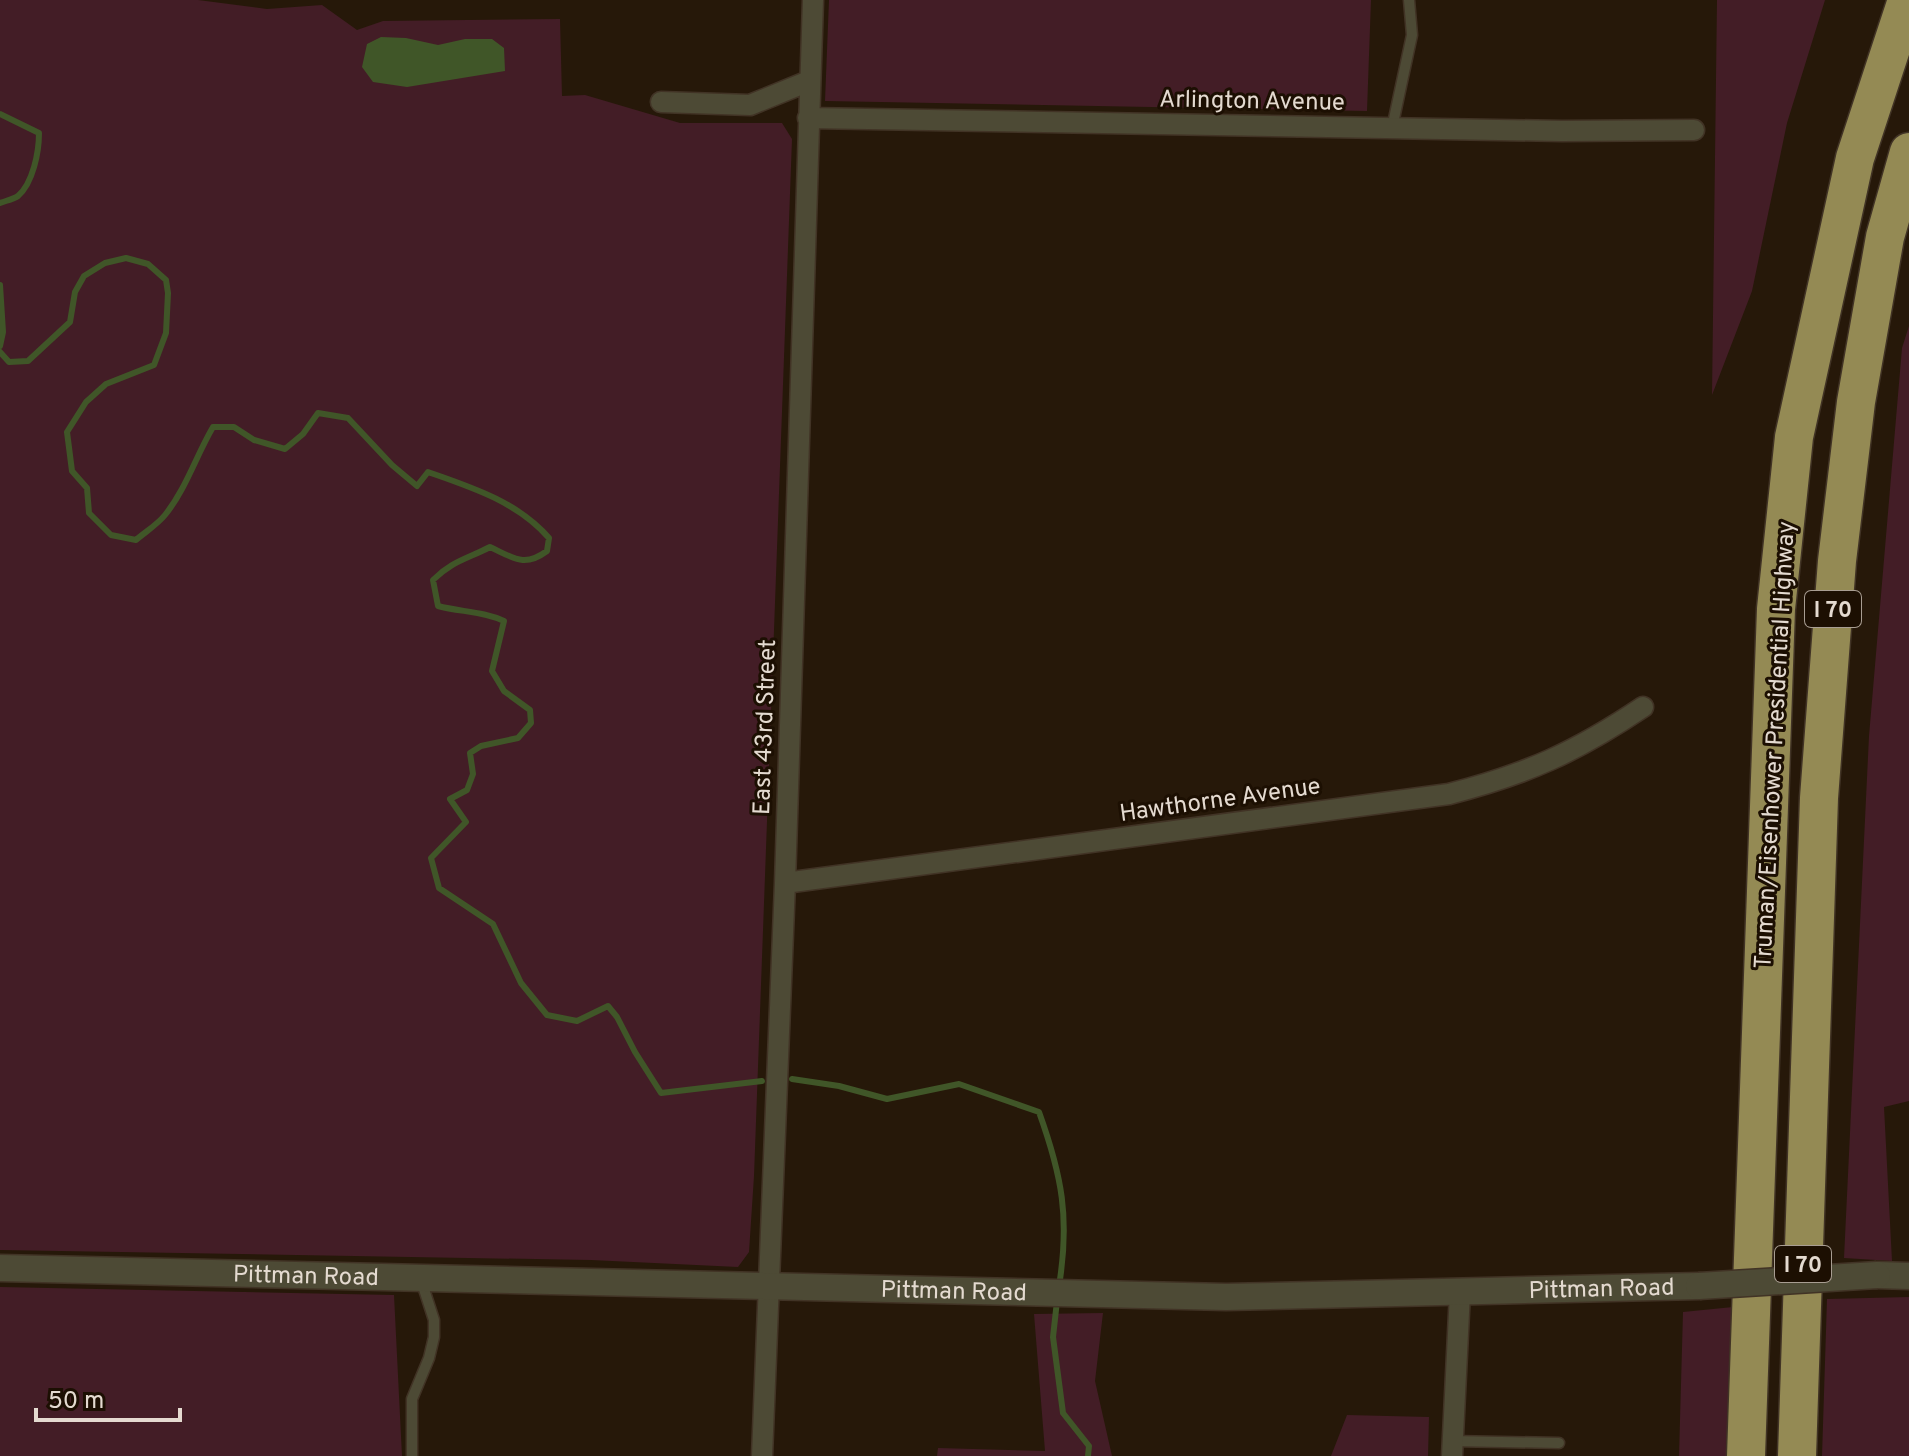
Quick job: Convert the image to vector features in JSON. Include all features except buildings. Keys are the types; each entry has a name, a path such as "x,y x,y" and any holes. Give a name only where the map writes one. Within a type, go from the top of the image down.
{"highway":[{"name":"Truman/Eisenhower Presidential Highway","path":"1746,1456 1776,609 1794,437 1855,158 1907,0"},
{"name":"Truman/Eisenhower Presidential Highway","path":"1797,1456 1819,798 1837,561 1856,402 1885,237 1909,152"}],"street":[{"name":"East 43rd Street","path":"762,1456 785,883 813,0"},
{"path":"661,102 750,105 809,81"},
{"name":"Arlington Avenue","path":"808,118 1694,130"},
{"name":"Hawthorne Avenue","path":"785,883 1449,794 1504,780 1550,762 1601,735 1643,707"},
{"name":"Pittman Road","path":"0,1268 1226,1297 1699,1286 1877,1275 1909,1276"},
{"path":"1452,1448 1460,1292"}],"lane":[{"path":"1392,128 1412,35 1409,0"},
{"path":"412,1456 412,1399 434,1337 434,1320 420,1278"},
{"path":"1452,1448 1559,1443"}],"shaded area":[{"path":"0,0 198,0 267,9 322,5 357,30 383,21 560,19 562,96 585,95 680,123 782,123 792,139 754,1176 749,1252 738,1267 591,1260 0,1250"},
{"path":"829,0 1371,0 1367,111 825,101"},
{"path":"1717,0 1825,0 1787,123 1752,291 1712,395"},
{"path":"381,37 406,38 438,45 465,39 492,39 504,48 505,71 407,87 373,82 362,67 367,44"},
{"path":"1909,326 1909,1101 1884,1107 1892,1261 1844,1258 1869,736 1902,348"},
{"path":"0,1287 394,1295 402,1456 0,1456"},
{"path":"1909,1297 1909,1456 1822,1456 1827,1299"},
{"path":"1733,1307 1727,1456 1679,1456 1683,1312"},
{"path":"1103,1313 1095,1381 1112,1456 937,1456 938,1448 1045,1451 1034,1314"},
{"path":"1347,1415 1429,1417 1428,1456 1331,1456"}],"waterway":[{"path":"0,114 39,133 36,158 28,183 18,196 0,203"},
{"path":"0,352 9,362 28,361 70,322 75,292 84,276 105,263 126,258 148,264 166,280 166,333 154,365 106,384 86,402 67,432 72,471 87,488 89,513 111,535 136,540 162,519 179,494 213,427 234,427 254,440 285,449 303,434 318,413 348,418 392,465 417,486 428,472 493,497 537,525 549,538 547,551 539,556 519,560 490,547 453,564 433,580 438,606 504,621 492,671 504,691 530,710 531,723 518,738 481,746 470,753 473,774 467,790 450,799 466,822 431,858 439,888 493,924 521,983 547,1015 577,1021 608,1006 661,1093 762,1081"},
{"path":"0,285 3,332 0,346"},
{"path":"792,1079 839,1086 887,1099 959,1084 1039,1112 1062,1198 1064,1239 1059,1286"},
{"path":"1057,1301 1053,1337 1063,1413 1089,1446 1088,1456"}]}
